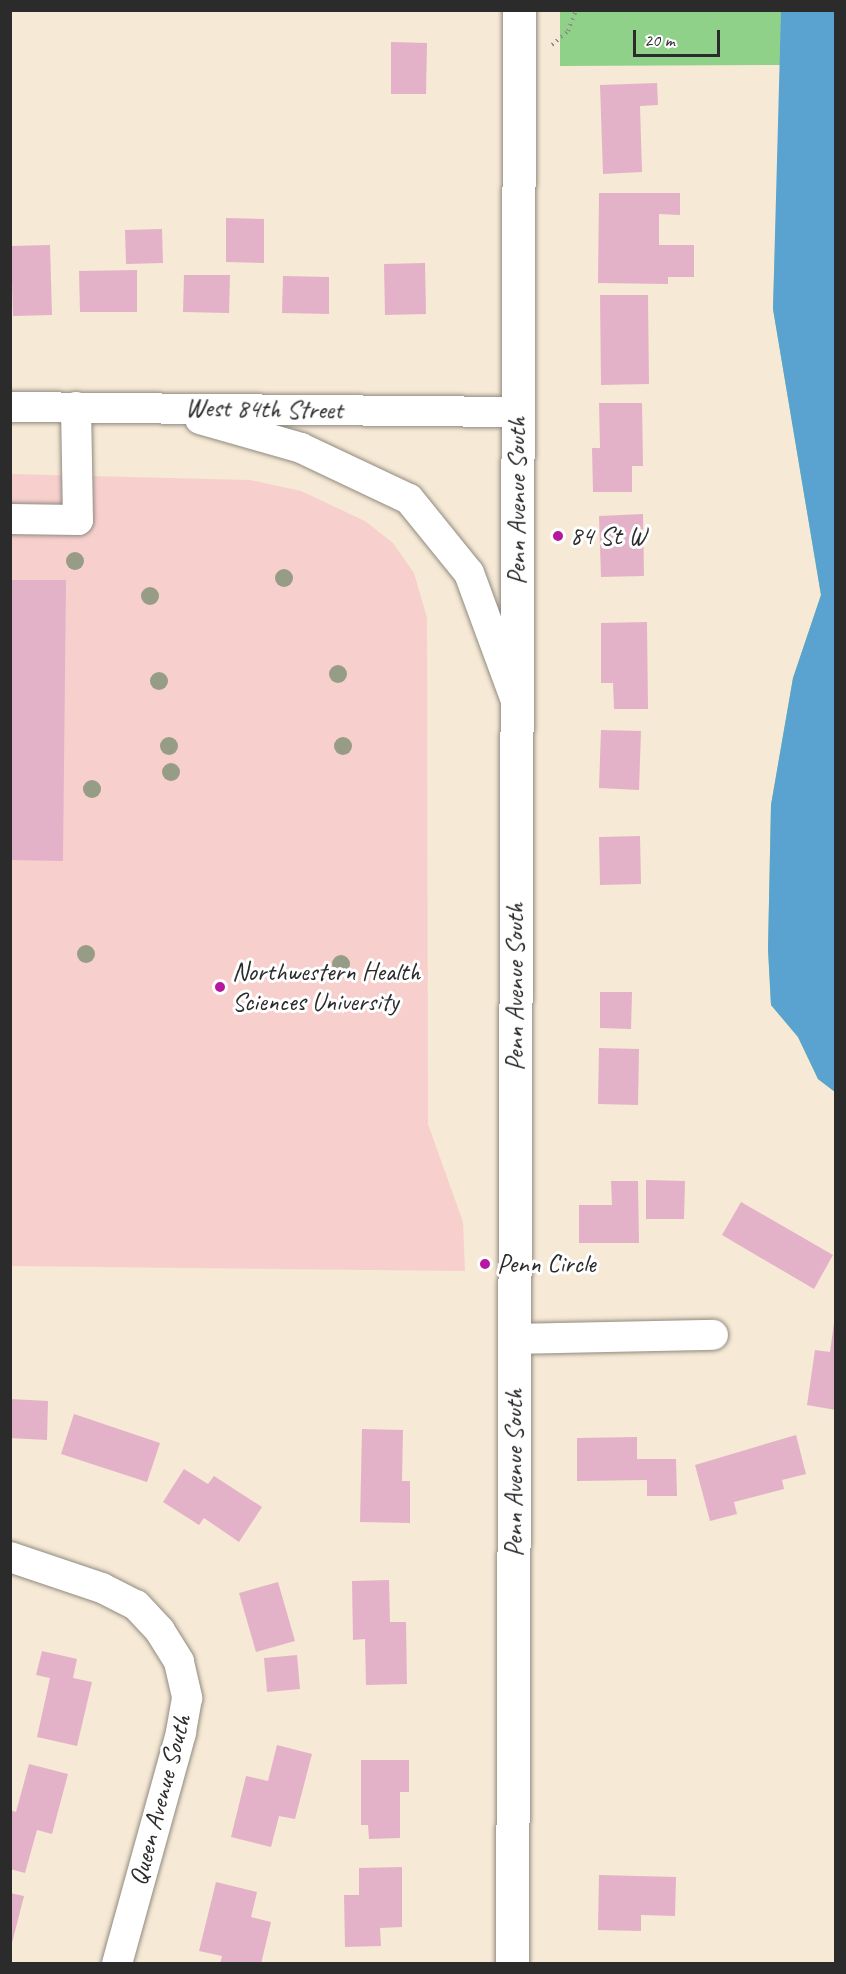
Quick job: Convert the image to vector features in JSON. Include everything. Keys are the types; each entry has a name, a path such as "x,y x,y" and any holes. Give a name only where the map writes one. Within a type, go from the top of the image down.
{"main road":[{"name":"Penn Avenue South","path":"512,1964 519,10"}],"street":[{"name":"West 84th Street","path":"10,407 518,412"},
{"path":"10,519 78,519 76,408"},
{"path":"165,408 301,448 409,499 469,573 516,703"},
{"path":"514,1339 712,1335"},
{"name":"Queen Avenue South","path":"10,1557 102,1588 136,1605 160,1630 179,1662 187,1698 181,1733 117,1964"}],"path":[{"path":"552,45 568,32 576,10"}],"shaded area":[{"name":"Northwestern Health Sciences University","path":"11,474 250,480 301,491 365,521 393,543 414,573 427,618 428,1124 463,1222 465,1271 11,1266"}],"green space":[{"path":"560,11 835,11 835,1092 818,1079 798,1037 771,1005 768,949 771,805 793,678 821,595 773,309 781,65 560,66"}],"water":[{"path":"781,11 835,11 835,1092 818,1079 798,1037 771,1005 768,949 771,805 793,678 821,595 773,309"}],"building":[{"path":"391,42 427,43 426,94 391,94"},
{"path":"657,83 658,105 640,106 642,172 603,174 600,85"},
{"path":"599,193 680,193 680,215 659,214 659,245 694,245 694,277 668,277 668,284 598,283"},
{"path":"226,218 264,219 264,263 226,262"},
{"path":"162,229 163,263 126,264 125,230"},
{"path":"50,245 52,315 13,316 11,246"},
{"path":"425,263 426,314 385,315 384,264"},
{"path":"137,270 137,312 80,312 79,271"},
{"path":"184,275 230,275 229,313 183,312"},
{"path":"283,276 329,277 329,314 282,313"},
{"path":"600,295 648,295 649,384 601,385"},
{"path":"599,403 642,403 643,466 632,466 632,492 593,492 592,448 600,448"},
{"path":"643,514 644,576 601,577 599,516"},
{"path":"10,580 66,580 63,861 10,860"},
{"path":"647,622 648,709 614,709 613,683 601,683 601,623"},
{"path":"601,730 641,731 639,790 599,788"},
{"path":"640,836 641,884 600,885 599,837"},
{"path":"600,992 632,992 631,1029 600,1028"},
{"path":"599,1048 639,1049 638,1105 598,1104"},
{"path":"646,1180 685,1181 684,1219 646,1219"},
{"path":"611,1181 638,1181 639,1243 579,1243 579,1205 612,1205"},
{"path":"741,1202 833,1255 814,1289 722,1235"},
{"path":"834,1323 836,1410 807,1405 815,1350 830,1352"},
{"path":"10,1399 48,1401 47,1440 10,1438"},
{"path":"74,1414 160,1443 147,1482 61,1454"},
{"path":"362,1429 403,1430 402,1481 410,1481 410,1523 360,1522"},
{"path":"796,1435 806,1474 782,1480 784,1489 734,1502 737,1514 710,1521 695,1465"},
{"path":"637,1437 637,1459 676,1459 677,1496 647,1496 647,1480 577,1481 577,1438"},
{"path":"184,1469 208,1484 214,1476 262,1507 239,1542 204,1518 199,1525 163,1502"},
{"path":"389,1580 390,1622 406,1622 407,1684 366,1685 365,1639 353,1640 352,1581"},
{"path":"278,1582 295,1641 256,1652 239,1593"},
{"path":"42,1651 77,1659 73,1678 92,1682 77,1746 37,1737 50,1678 36,1675"},
{"path":"297,1655 300,1689 267,1692 264,1658"},
{"path":"277,1745 312,1754 295,1819 279,1816 271,1847 231,1837 246,1776 268,1781"},
{"path":"361,1760 409,1760 409,1792 400,1792 400,1838 369,1839 368,1825 361,1825"},
{"path":"29,1764 68,1774 52,1834 37,1830 25,1873 10,1869 10,1810 16,1812"},
{"path":"402,1867 402,1927 380,1928 381,1946 345,1947 344,1895 359,1895 359,1868"},
{"path":"599,1875 676,1877 675,1916 641,1915 641,1931 598,1930"},
{"path":"216,1882 257,1892 251,1917 271,1922 261,1964 220,1964 222,1956 199,1951"},
{"path":"10,1893 24,1896 11,1947 10,1947"}],"place":[{"name":"84 St W","path":"558,536"},
{"name":"Northwestern Health Sciences University","path":"220,987"},
{"name":"Penn Circle","path":"485,1264"}]}
